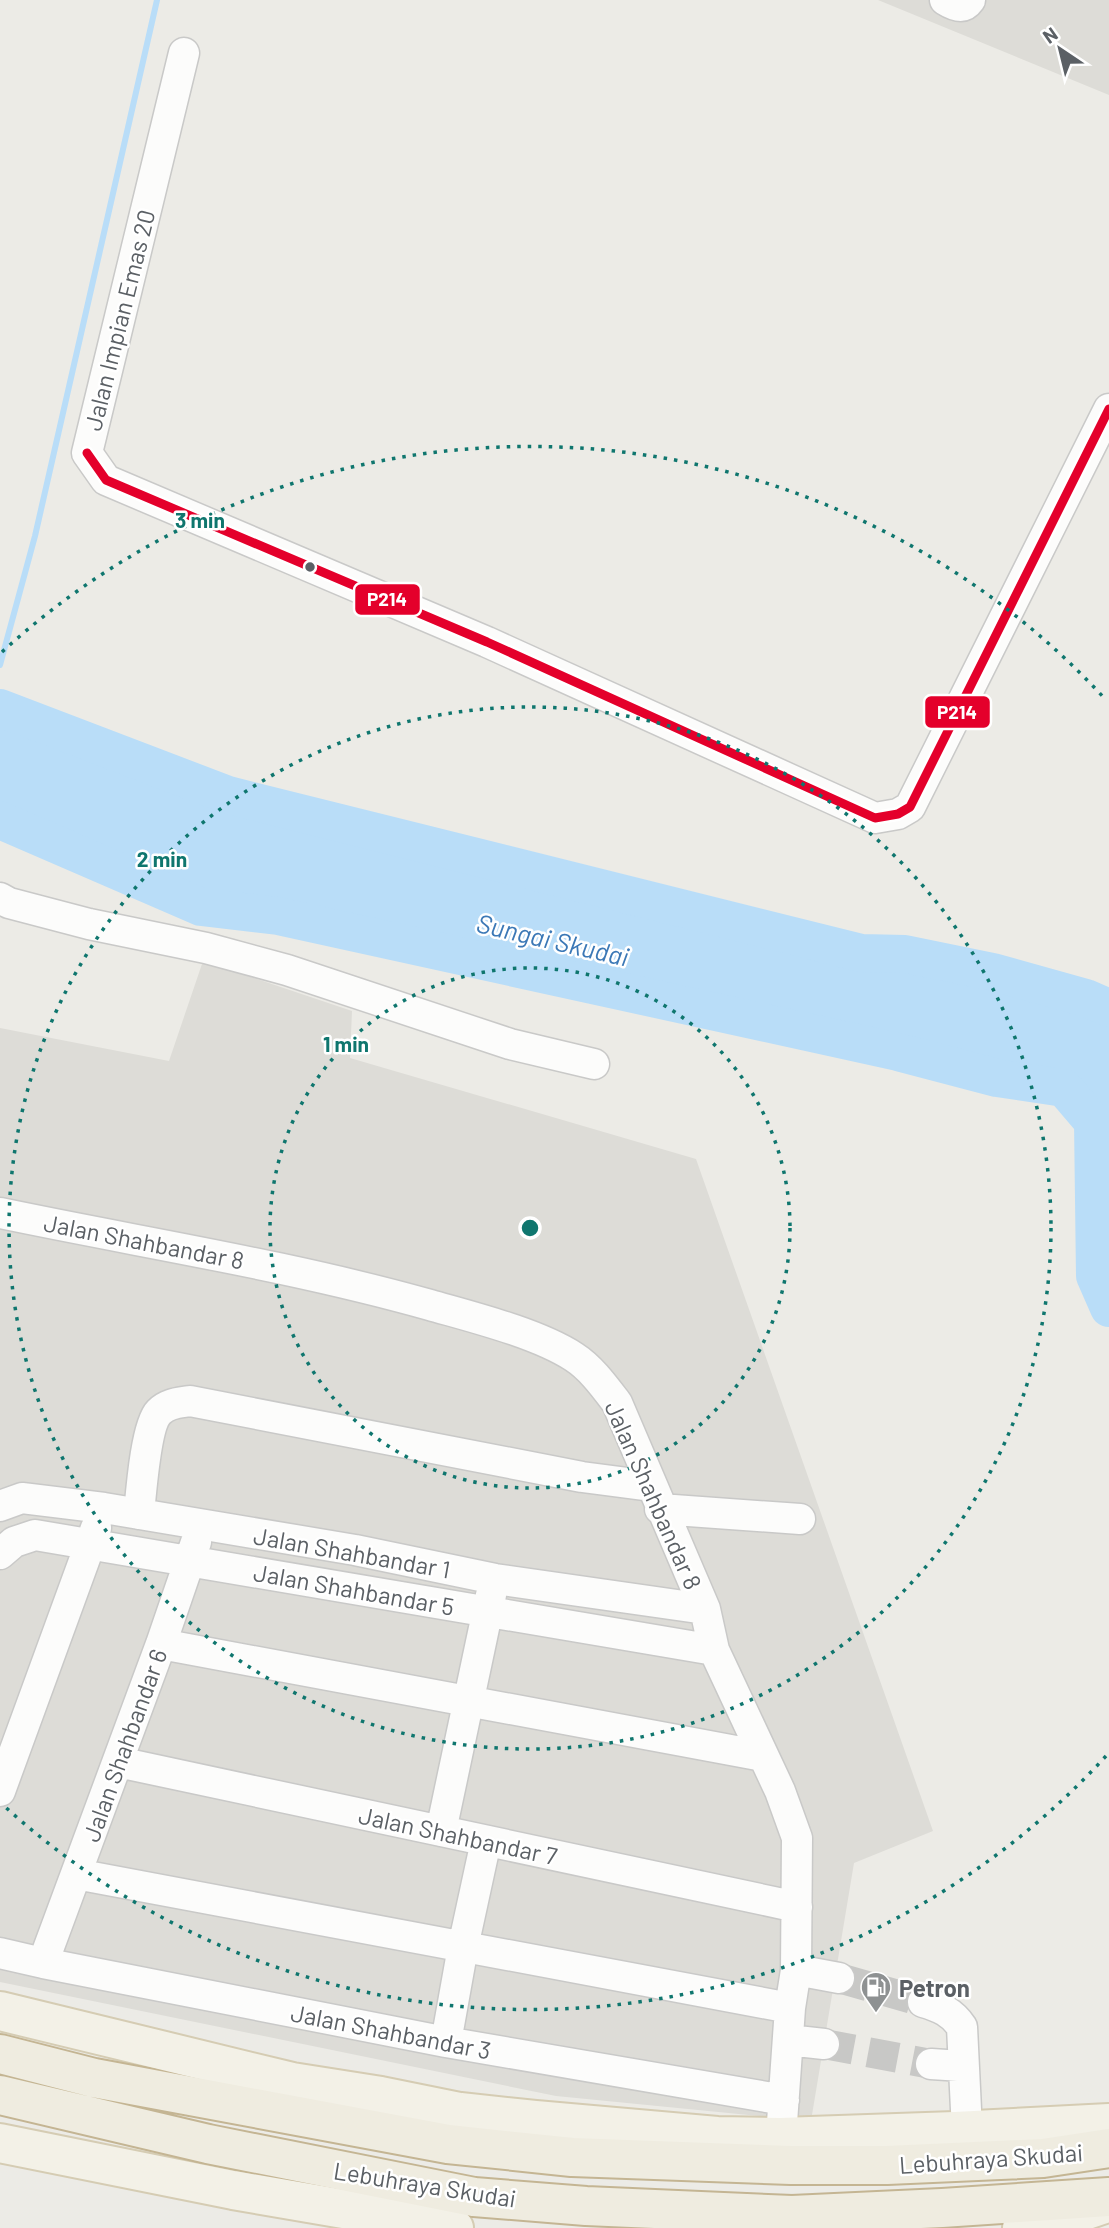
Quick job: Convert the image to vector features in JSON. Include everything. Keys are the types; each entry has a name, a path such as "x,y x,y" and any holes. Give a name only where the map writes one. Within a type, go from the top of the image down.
{"highway":[{"name":"Lebuhraya Skudai","path":"0,2054 94,2078 449,2144 572,2157 705,2163 899,2165 1043,2158 1109,2148"},
{"name":"Lebuhraya Skudai","path":"0,2095 208,2144 474,2197 792,2215 991,2206 1109,2197"}],"main road":[{"path":"9,2015 292,2082 460,2112 638,2130 717,2136 783,2118 967,2130 1109,2123"},
{"path":"0,2143 233,2190 454,2228"},
{"path":"1022,2228 1109,2202"}],"street":[{"path":"945,0 953,6 961,6 970,0"},
{"name":"Jalan Impian Emas 20","path":"184,53 87,453 106,480 487,642 875,817 898,814 910,807 1109,409"},
{"path":"0,898 9,903 89,924 206,948 287,970 510,1044 594,1064"},
{"name":"Jalan Shahbandar 8","path":"0,1213 359,1285 507,1328 547,1343 574,1357 597,1377 617,1403 705,1609 714,1650 780,1791 797,1838 796,1970 790,2008 783,2118"},
{"path":"139,1514 148,1441 157,1413 171,1404 190,1401 557,1473 656,1497 800,1519"},
{"name":"Jalan Shahbandar 1","path":"0,1506 22,1498 104,1508 355,1550 495,1578 705,1609"},
{"path":"0,1791 104,1508"},
{"name":"Jalan Shahbandar 6","path":"43,1963 161,1644 201,1525"},
{"name":"Jalan Shahbandar 5","path":"0,1554 14,1542 35,1535 714,1650"},
{"path":"441,1831 495,1578"},
{"path":"161,1644 763,1756"},
{"name":"Jalan Shahbandar 7","path":"118,1762 797,1908"},
{"path":"446,2042 486,1841"},
{"path":"76,1874 790,2008"},
{"name":"Jalan Shahbandar 3","path":"0,1952 43,1963 446,2042 783,2118"},
{"path":"796,1970 839,1979"},
{"path":"923,2002 947,2011 962,2027 967,2130"},
{"path":"788,2040 824,2045"},
{"path":"931,2064 962,2066"}],"shaded area":[{"path":"878,0 1109,0 1109,95"},
{"path":"203,961 352,1011 350,1058 696,1159 933,1831 854,1863 811,2121 556,2096 0,1982 0,1028 169,1061"}],"water":[{"name":"Sungai Skudai","path":"0,708 228,795 861,953 905,954 993,972 1086,998 1109,1008 1109,1308 1095,1276 1093,1122 1064,1088 997,1078 898,1052 278,916 201,907 0,820"}],"waterway":[{"path":"0,665 35,536 157,0"},
{"path":"0,708 228,795 861,953 905,954 993,972 1086,998 1109,1008"},
{"path":"0,820 201,907 278,916 898,1052 997,1078 1064,1088 1093,1122 1095,1276 1109,1308"}],"tunnel":[{"path":"839,1978 923,2002"},
{"path":"824,2044 931,2064"}],"transit line":[{"name":"P214","path":"87,453 106,480 487,642 875,818 898,814 910,807 1109,409"}],"place":[{"name":"Petron","path":"876,2014"}]}
